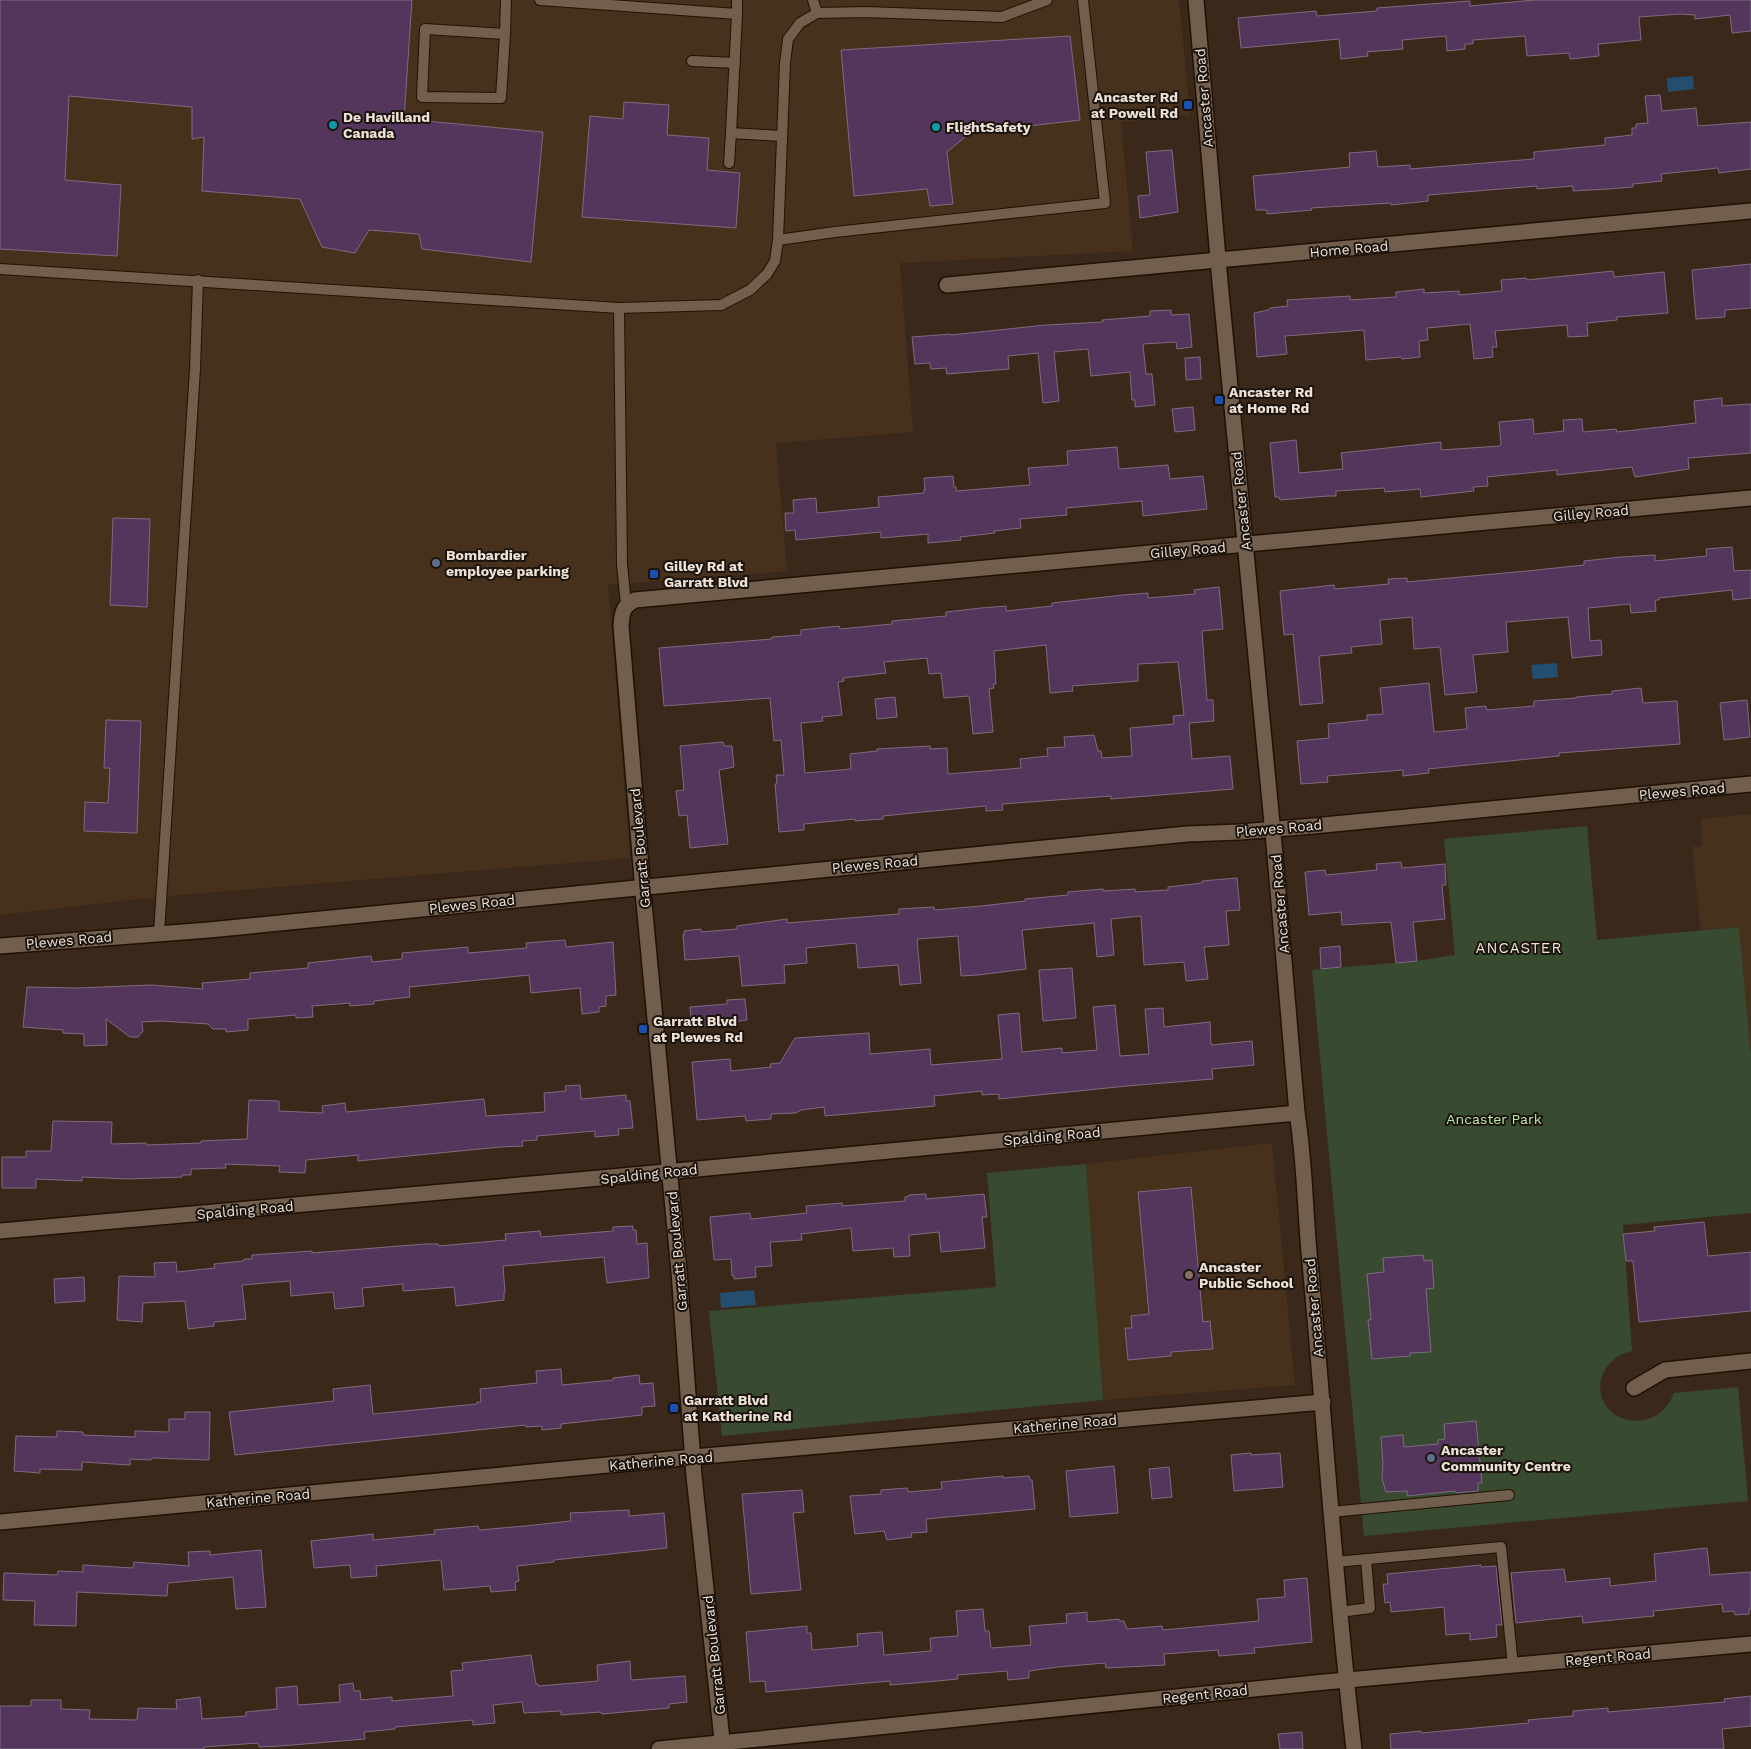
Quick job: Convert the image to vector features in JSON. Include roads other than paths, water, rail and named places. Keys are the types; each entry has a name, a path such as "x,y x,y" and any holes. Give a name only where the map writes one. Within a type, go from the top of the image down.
{"street":[{"name":"Ancaster Road","path":"1196,0 1218,261 1297,1113 1301,1135 1307,1233 1323,1402 1335,1562 1354,1749"},
{"name":"Home Road","path":"947,285 1751,211"},
{"name":"Gilley Road","path":"626,605 635,600 1751,498"},
{"name":"Garratt Boulevard","path":"626,605 622,612 620,626 679,1272 692,1457 723,1746"},
{"name":"Plewes Road","path":"0,946 209,930 1187,834 1313,826 1751,784"},
{"name":"Spalding Road","path":"0,1232 1297,1113"},
{"path":"1634,1388 1665,1370 1751,1361"},
{"name":"Katherine Road","path":"0,1522 692,1457 1323,1402"},
{"name":"Regent Road","path":"659,1749 723,1746 1346,1681 1751,1644"}],"lane":[{"path":"505,34 425,29 422,97 501,98 505,34 506,0"},
{"path":"540,0 737,14"},
{"path":"729,163 737,0"},
{"path":"813,0 816,13"},
{"path":"0,269 619,308 721,305 750,290 767,274 775,261 778,240 785,63 788,40 800,23 816,13 866,12 1002,17 1047,0"},
{"path":"778,240 835,232 1105,203 1083,0"},
{"path":"692,61 735,63"},
{"path":"731,133 781,136"},
{"path":"159,933 195,369 198,280"},
{"path":"619,308 622,564 626,605"},
{"path":"1331,1512 1509,1495"},
{"path":"1335,1562 1501,1547 1513,1666"},
{"path":"1340,1612 1370,1608 1366,1559"}],"water":[{"path":"1693,76 1694,89 1668,92 1667,78"},
{"path":"1557,663 1558,677 1533,679 1531,665"},
{"path":"754,1290 756,1305 721,1308 720,1293"}],"place":[{"name":"Ancaster Rd at Powell Rd","path":"1188,105"},
{"name":"De Havilland Canada","path":"333,125"},
{"name":"FlightSafety","path":"936,127"},
{"name":"Ancaster Rd at Home Rd","path":"1219,400"},
{"name":"Bombardier employee parking","path":"436,563"},
{"name":"Gilley Rd at Garratt Blvd","path":"654,574"},
{"name":"Garratt Blvd at Plewes Rd","path":"643,1029"},
{"name":"Ancaster Public School","path":"1189,1275"},
{"name":"Garratt Blvd at Katherine Rd","path":"674,1408"},
{"name":"Ancaster Community Centre","path":"1431,1458"}],"district":[{"name":"ANCASTER","path":"1519,948"}],"park label":[{"name":"Ancaster Park","path":"1494,1119"}]}
